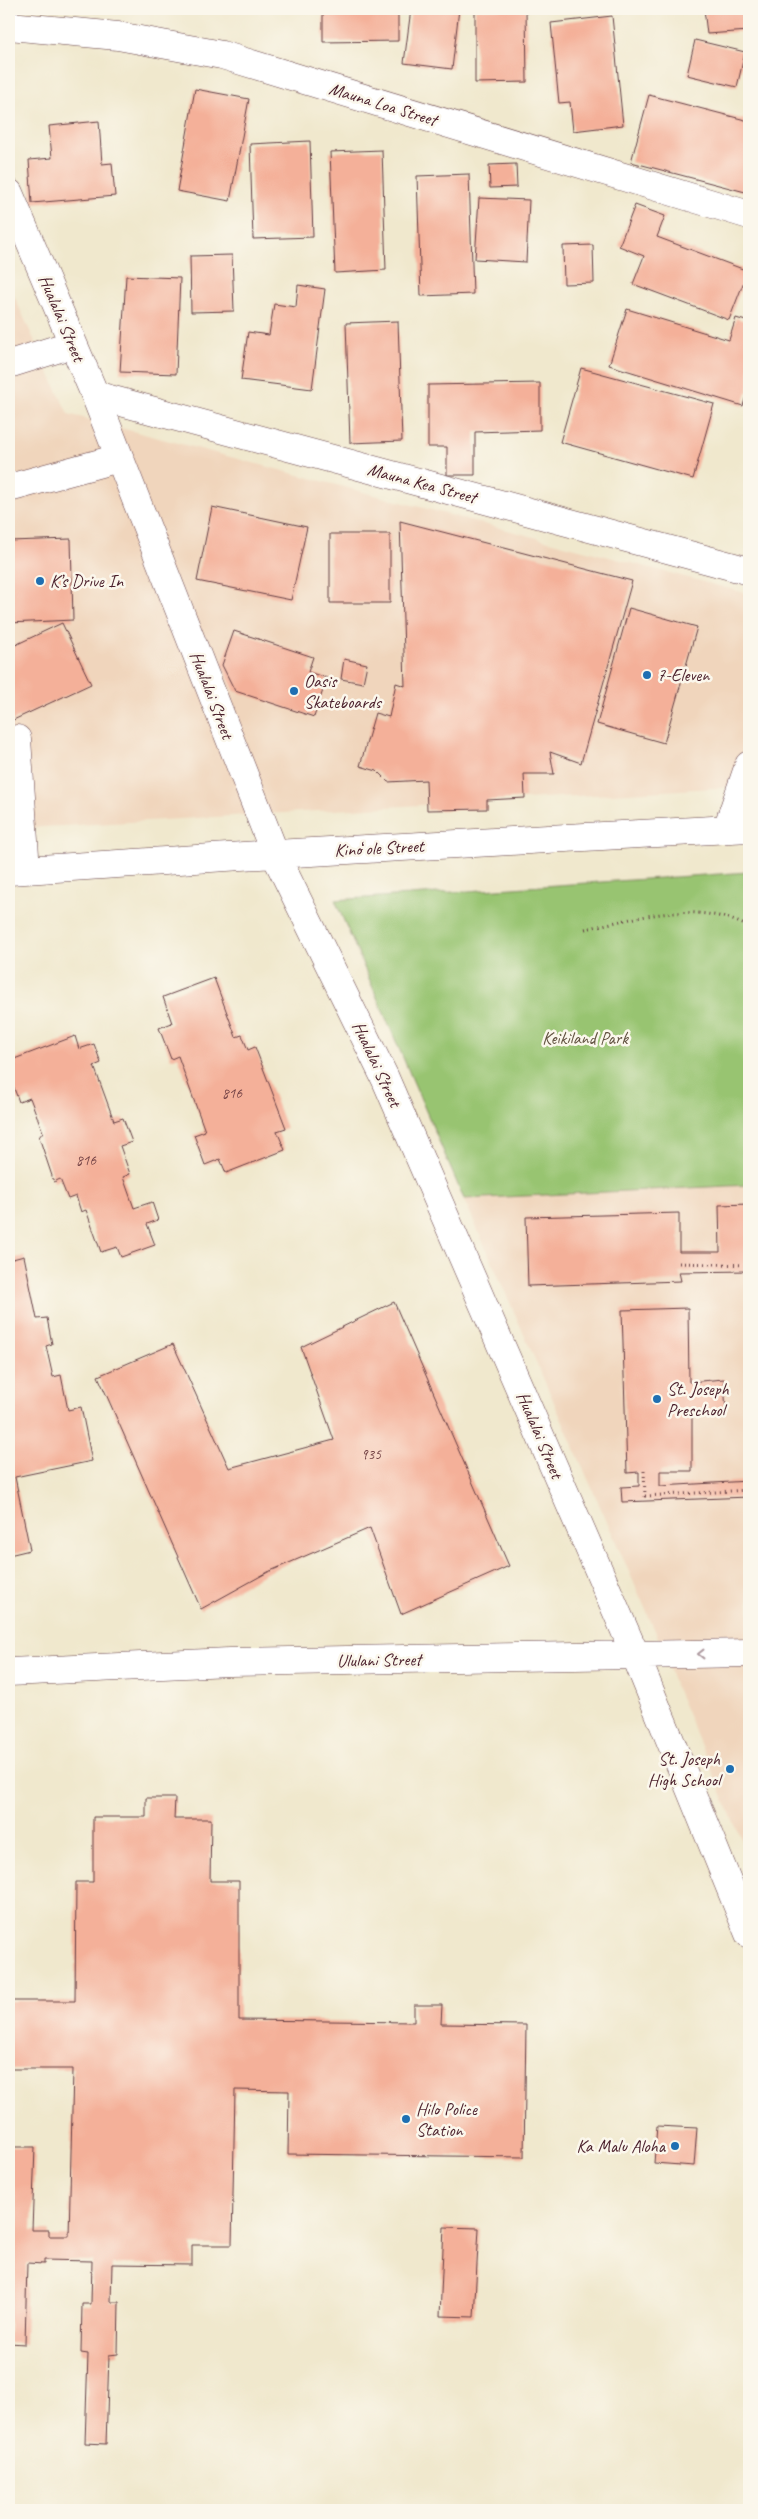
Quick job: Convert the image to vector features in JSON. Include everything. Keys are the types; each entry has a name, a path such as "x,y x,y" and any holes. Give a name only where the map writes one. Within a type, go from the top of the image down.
{"street":[{"name":"Mauna Loa Street","path":"9,26 118,36 222,55 749,215"},
{"name":"Hualalai Street","path":"9,192 95,395 274,854 385,1078 635,1654 749,1934"},
{"path":"9,364 73,344"},
{"name":"Mauna Kea Street","path":"95,395 749,571"},
{"path":"9,488 119,458"},
{"path":"17,740 17,871"},
{"path":"738,829 749,765"},
{"name":"Kinoʻole Street","path":"17,871 274,854 738,829"},
{"name":"Ululani Street","path":"9,1672 229,1662 749,1653"}],"path":[{"path":"585,928 644,916 685,912 705,912 749,927"},
{"path":"679,1263 732,1262 749,1265"},
{"path":"644,1471 645,1496 749,1490"}],"shaded area":[{"path":"9,285 68,414 749,594 749,786 9,829"},
{"path":"749,880 749,1857 673,1681 657,1635 464,1199"}],"green space":[{"name":"Keikiland Park","path":"749,872 749,1185 464,1199 335,900"}],"building":[{"path":"323,9 398,9 398,41 323,42"},
{"path":"411,9 459,9 452,69 404,63"},
{"path":"475,9 526,9 527,82 475,83"},
{"path":"704,9 749,9 749,31 707,34"},
{"path":"612,16 623,125 573,131 570,102 559,103 551,23"},
{"path":"695,40 745,52 737,87 687,75"},
{"path":"195,89 249,99 230,201 177,191"},
{"path":"649,95 749,121 749,193 631,162"},
{"path":"99,121 102,164 112,163 115,196 32,203 29,160 52,158 49,126"},
{"path":"310,141 313,237 253,239 250,144"},
{"path":"382,150 386,270 335,273 330,152"},
{"path":"516,164 517,187 490,188 489,165"},
{"path":"469,174 473,294 421,296 417,176"},
{"path":"479,198 529,200 526,262 475,259"},
{"path":"635,205 665,216 657,237 748,271 729,320 633,284 644,256 619,246"},
{"path":"593,245 594,283 564,284 563,246"},
{"path":"232,255 234,311 191,312 190,256"},
{"path":"126,276 180,278 176,374 120,372"},
{"path":"298,285 325,289 312,389 241,380 248,332 269,335 274,304 296,307"},
{"path":"627,309 729,340 736,318 749,322 749,386 743,406 609,365"},
{"path":"398,321 402,441 350,443 346,323"},
{"path":"581,368 714,404 693,479 560,442"},
{"path":"540,383 540,430 475,432 475,475 447,475 447,447 428,447 428,385"},
{"path":"212,507 307,527 291,600 197,581"},
{"path":"400,521 632,581 581,763 550,752 554,774 524,774 525,798 487,800 487,809 427,810 426,780 388,782 377,771 360,766 375,713 389,717 396,683 405,686"},
{"path":"330,534 390,534 390,603 330,603"},
{"name":"K’s Drive In","path":"71,539 73,620 9,623 9,541"},
{"name":"7-Eleven","path":"629,608 697,627 664,743 597,724"},
{"path":"62,623 91,684 9,722 9,648"},
{"path":"234,631 313,657 308,672 327,678 314,717 235,691 222,665"},
{"path":"344,659 367,664 363,683 341,679"},
{"path":"214,978 236,1037 242,1035 248,1050 255,1047 286,1128 277,1131 285,1150 226,1173 220,1159 205,1165 194,1135 205,1131 178,1056 171,1059 159,1028 172,1023 163,997"},
{"path":"75,1036 79,1049 94,1044 101,1063 94,1066 114,1121 123,1118 132,1142 120,1146 130,1174 123,1177 134,1208 152,1202 158,1220 147,1224 155,1245 121,1257 117,1247 101,1252 86,1210 81,1212 76,1196 68,1199 60,1179 54,1182 39,1137 43,1132 30,1098 19,1102 9,1074 9,1061"},
{"path":"749,1204 749,1271 679,1272 681,1281 528,1286 526,1217 679,1213 679,1252 720,1252 719,1205"},
{"path":"24,1256 37,1319 47,1318 52,1344 46,1346 53,1377 61,1375 68,1410 81,1407 92,1461 15,1477 30,1550 9,1555 9,1260"},
{"path":"394,1302 509,1566 401,1614 370,1528 268,1572 201,1609 98,1376 173,1344 229,1468 334,1440 301,1347"},
{"name":"St. Joseph Preschool","path":"688,1308 689,1382 724,1379 726,1413 692,1415 692,1471 660,1471 660,1486 749,1481 749,1497 622,1502 621,1487 639,1486 639,1472 627,1473 622,1310"},
{"name":"Hilo Police Station","path":"146,1798 175,1798 174,1819 211,1819 210,1881 239,1881 239,2020 414,2022 414,2005 442,2005 441,2024 526,2025 524,2157 288,2154 289,2091 235,2090 232,2245 192,2245 192,2265 112,2264 111,2302 119,2302 118,2354 109,2355 106,2444 85,2443 88,2354 81,2353 82,2304 91,2304 92,2261 44,2260 44,2264 27,2263 25,2344 9,2343 9,2147 35,2147 32,2230 49,2230 49,2236 69,2236 73,2069 9,2069 9,2001 75,2001 76,1882 93,1882 93,1817 146,1817"},
{"name":"Ka Malu Aloha","path":"657,2126 697,2128 694,2166 654,2163"},
{"path":"444,2227 479,2228 474,2317 440,2316"}],"place":[{"name":"K’s Drive In","path":"40,581"},
{"name":"7-Eleven","path":"647,675"},
{"name":"Oasis Skateboards","path":"294,691"},
{"name":"St. Joseph Preschool","path":"657,1399"},
{"name":"St. Joseph High School","path":"730,1769"},
{"name":"Hilo Police Station","path":"406,2119"},
{"name":"Ka Malu Aloha","path":"675,2146"}]}
